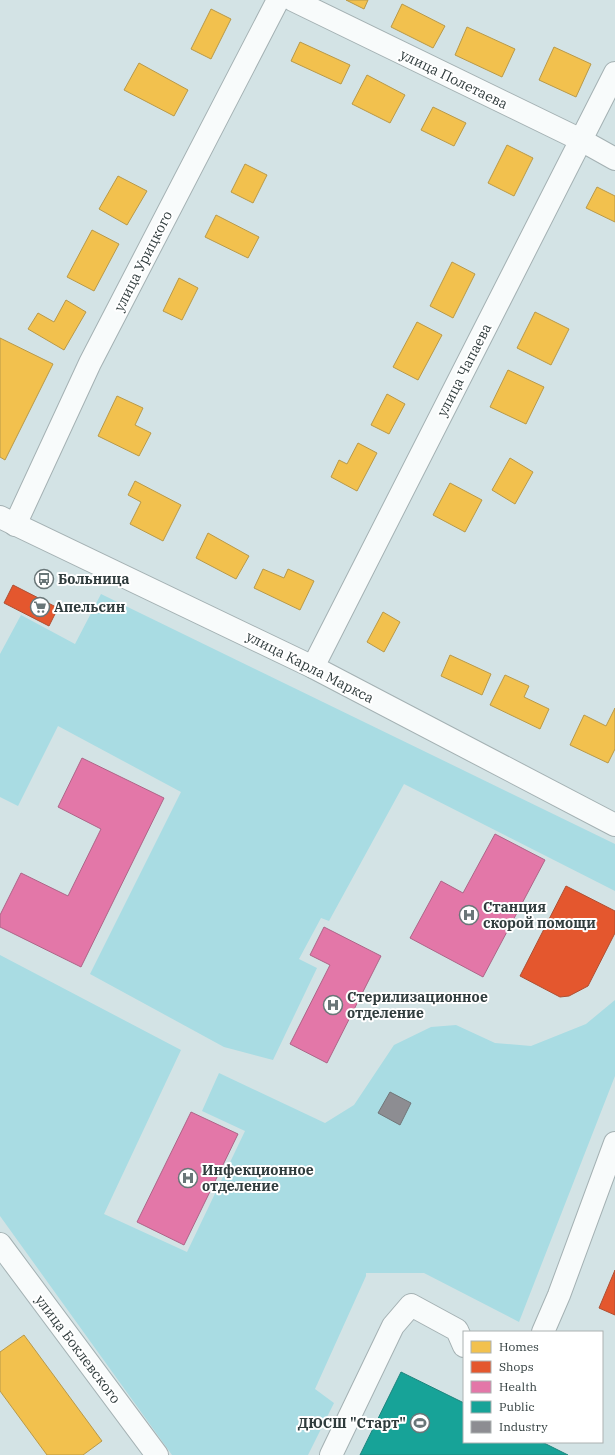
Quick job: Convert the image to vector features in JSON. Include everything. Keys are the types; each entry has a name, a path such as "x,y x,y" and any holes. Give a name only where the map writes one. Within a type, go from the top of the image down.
{"street":[{"name":"улица Урицкого","path":"7,521 278,0"},
{"name":"улица Полетаева","path":"293,0 581,140 615,159"},
{"name":"улица Чапаева","path":"313,667 615,73"},
{"name":"улица Карла Маркса","path":"7,521 313,667 615,825"},
{"path":"543,1331 615,1143"},
{"name":"улица Боклевского","path":"0,1244 157,1455"},
{"path":"331,1455 392,1326 411,1305 457,1330 463,1344"}],"shaded area":[{"path":"101,594 615,844 615,891 404,784 329,921 321,918 299,959 317,968 273,1060 224,1047 90,974 181,792 58,726 18,806 0,797 0,654 21,615 75,644"},
{"path":"0,955 181,1050 104,1214 187,1252 245,1131 202,1111 219,1073 325,1123 354,1105 394,1045 431,1027 456,1025 495,1043 531,1046 586,1024 615,1000 615,1076 519,1322 424,1273 366,1273 366,1276 315,1389 334,1403 308,1455 172,1455 0,1216"}],"building: Homes":[{"path":"346,0 368,0 364,9"},
{"path":"402,4 445,26 433,48 391,27"},
{"path":"211,9 231,19 211,59 191,49"},
{"path":"467,27 515,49 502,77 455,55"},
{"path":"300,42 350,65 341,84 291,61"},
{"path":"554,47 591,64 576,97 539,80"},
{"path":"139,63 188,90 174,116 124,90"},
{"path":"367,75 405,95 390,123 352,104"},
{"path":"433,107 466,123 454,146 421,130"},
{"path":"507,145 533,158 514,196 488,183"},
{"path":"245,164 267,175 253,203 231,192"},
{"path":"118,176 147,191 127,225 99,209"},
{"path":"597,187 615,196 615,222 586,208"},
{"path":"216,215 259,237 248,258 205,237"},
{"path":"92,230 119,244 94,291 67,277"},
{"path":"452,262 475,274 453,318 430,306"},
{"path":"179,278 198,288 182,320 163,311"},
{"path":"66,300 86,312 64,350 28,329 38,313 54,322"},
{"path":"535,312 569,329 551,365 517,348"},
{"path":"417,322 442,335 418,380 393,367"},
{"path":"0,338 53,364 5,460 0,457"},
{"path":"508,370 544,387 526,424 490,407"},
{"path":"387,394 405,404 389,434 371,425"},
{"path":"117,396 143,408 135,425 151,433 139,456 98,436"},
{"path":"358,443 377,453 357,491 331,477 339,460 347,464"},
{"path":"510,458 533,472 515,504 492,490"},
{"path":"135,481 181,505 163,541 130,524 141,502 128,495"},
{"path":"450,483 482,500 465,532 433,515"},
{"path":"208,533 249,556 236,579 196,558"},
{"path":"263,569 284,578 288,569 314,581 300,610 254,588"},
{"path":"383,612 400,622 384,652 367,642"},
{"path":"450,655 491,674 482,695 441,676"},
{"path":"505,675 529,686 524,697 549,709 540,729 490,705"},
{"path":"615,708 615,749 608,763 570,745 584,715 606,726"},
{"path":"24,1335 102,1441 83,1455 47,1455 0,1391 0,1352"}],"building: Shops":[{"path":"13,585 58,608 49,626 4,603"},
{"path":"566,886 615,911 615,933 588,986 569,996 560,997 520,976"},
{"path":"615,1270 615,1315 599,1308"}],"building: Health":[{"path":"82,758 164,798 81,967 0,927 0,915 21,873 68,896 101,829 58,807"},
{"name":"Станция скорой помощи","path":"495,834 545,860 483,977 410,938 441,881 463,893"},
{"name":"Стерилизационное отделение","path":"324,927 381,956 327,1063 290,1044 330,965 310,955"},
{"name":"Инфекционное отделение","path":"191,1112 238,1134 184,1245 137,1222"}],"building: Public":[{"name":"ДЮСШ \"Старт\"","path":"401,1372 463,1403 463,1443 544,1443 568,1455 360,1455"}],"building: Industry":[{"path":"390,1092 411,1103 400,1125 378,1113"}],"place":[{"name":"Больница","path":"44,579"},
{"name":"Апельсин","path":"40,607"},
{"name":"Станция скорой помощи","path":"469,915"},
{"name":"Стерилизационное отделение","path":"333,1005"},
{"name":"Инфекционное отделение","path":"188,1178"},
{"name":"ДЮСШ \"Старт\"","path":"420,1423"}]}
